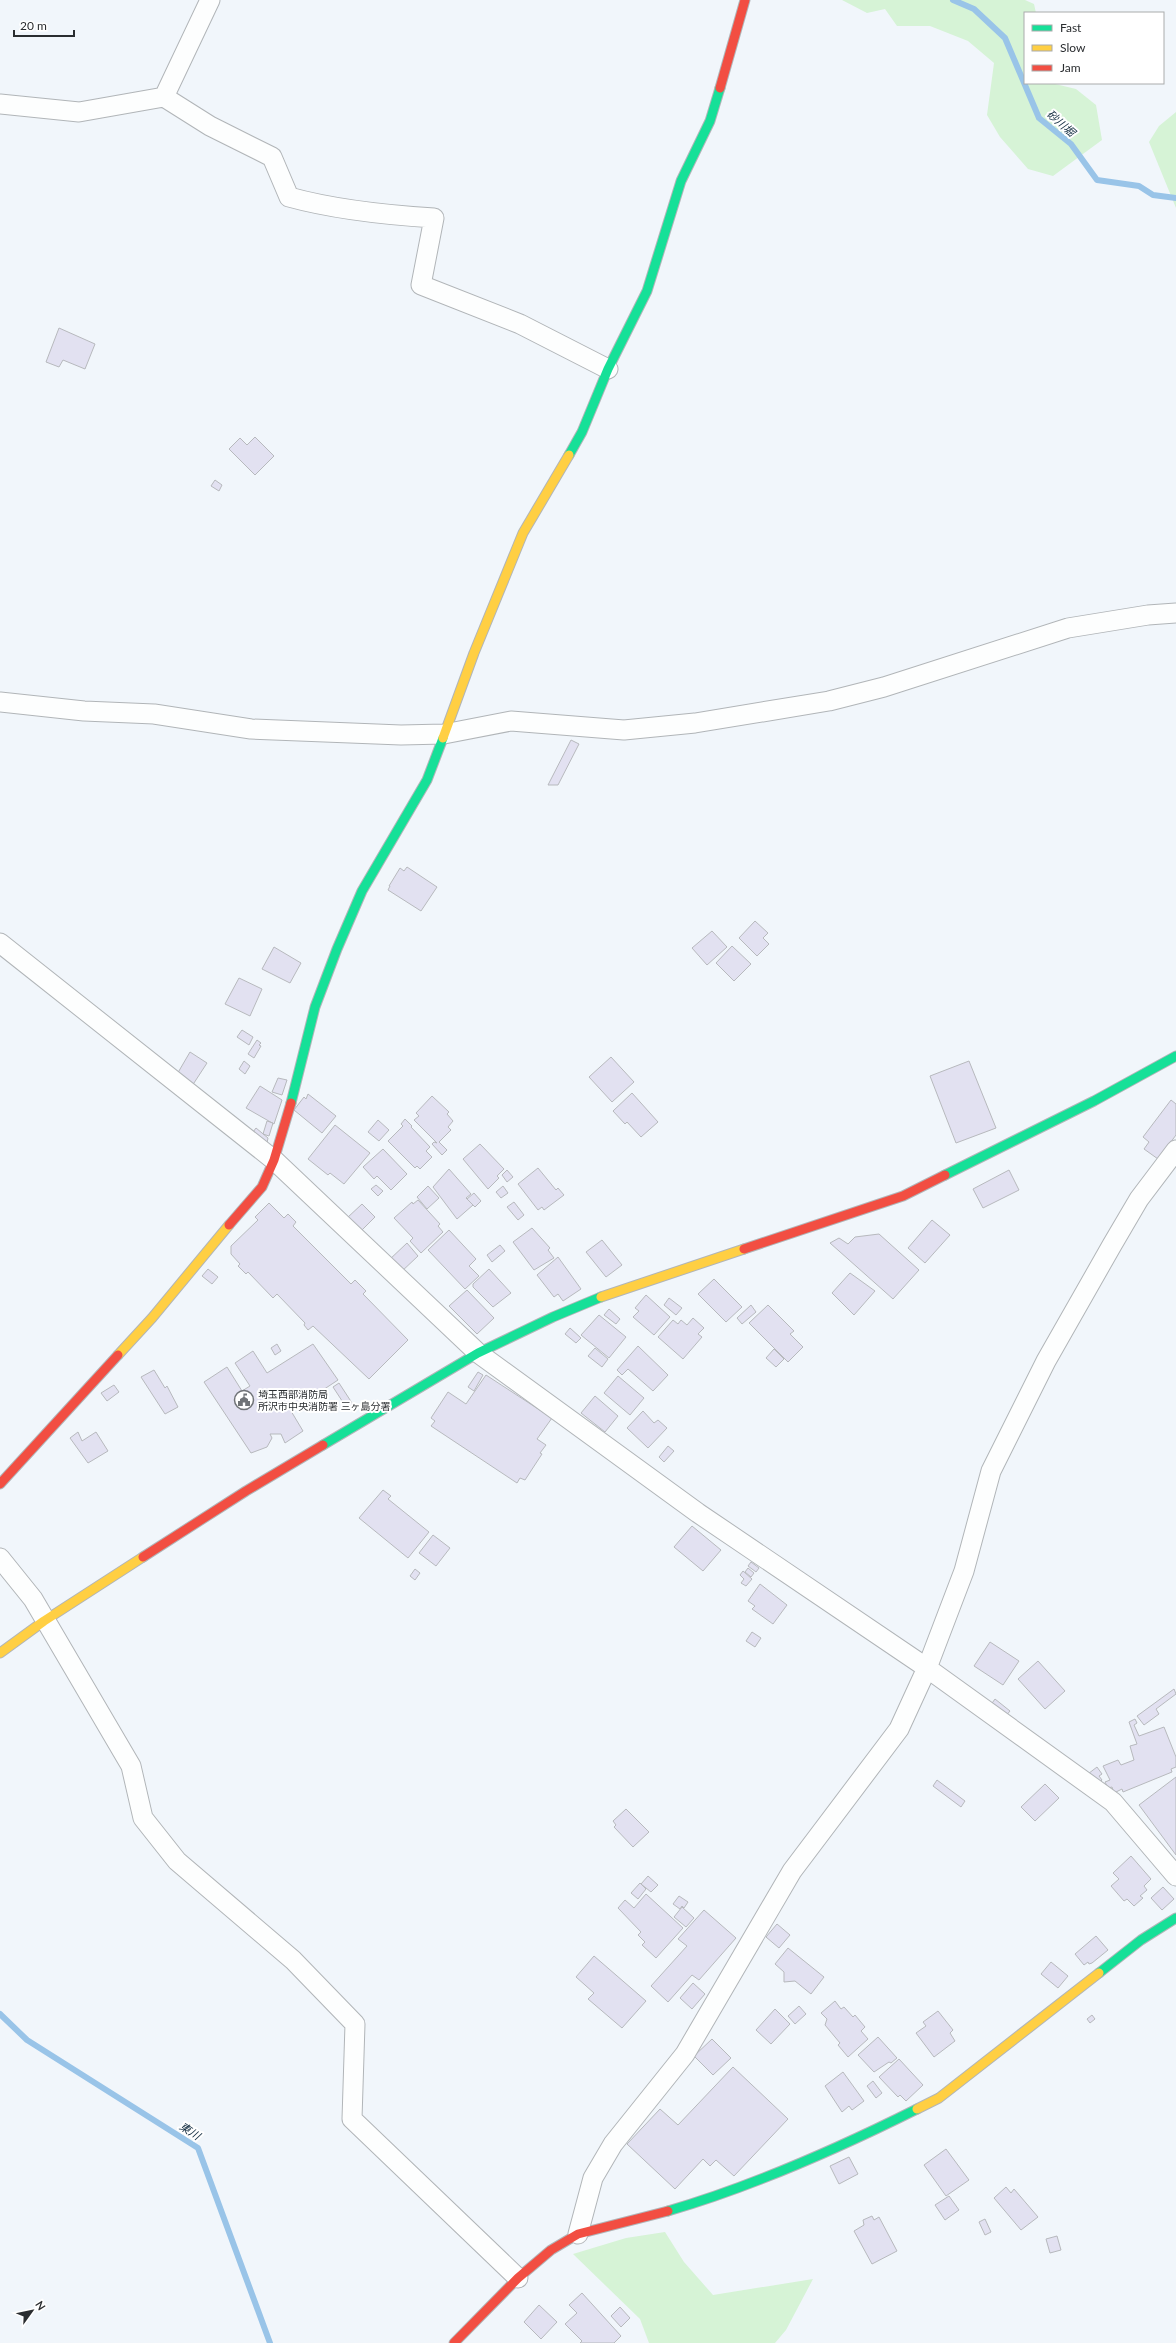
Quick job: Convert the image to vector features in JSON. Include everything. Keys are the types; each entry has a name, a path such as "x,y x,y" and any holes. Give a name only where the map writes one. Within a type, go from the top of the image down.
{"street":[{"path":"164,97 210,0"},
{"path":"0,1484 152,1318 186,1275 262,1187 274,1160 294,1093 315,1008 337,949 362,891 427,780 474,653 523,533 582,432 608,369 647,291 681,181 710,121 745,0"},
{"path":"0,104 78,112 164,97 210,126 272,157 289,197 312,204 388,215 434,218 421,286 520,324 608,369"},
{"path":"0,702 84,711 154,714 251,729 401,735 444,734 511,721 624,730 695,723 829,701 884,687 1068,628 1148,615 1176,613"},
{"path":"0,943 274,1160 478,1353 698,1513 927,1668 1112,1802 1176,1876"},
{"path":"0,1654 44,1621 246,1491 478,1353 554,1317 607,1295 903,1196 1094,1101 1176,1056"},
{"path":"578,2234 593,2178 613,2144 685,2054 792,1871 899,1729 927,1668 964,1571 991,1471 1046,1361 1071,1320 1112,1245 1139,1199 1176,1150"},
{"path":"0,1558 33,1599 44,1621 131,1766 143,1818 160,1842 177,1861 293,1960 355,2024 352,2119 518,2278"},
{"path":"454,2343 518,2278 551,2250 578,2234 627,2223 696,2203 750,2183 864,2136 916,2111 939,2098 1141,1940 1176,1918"}],"green space":[{"path":"842,0 1025,0 1034,4 1036,12 1024,12 1024,84 1055,84 1076,89 1096,105 1102,140 1053,176 1028,169 1000,137 987,115 994,63 968,41 930,26 897,26 885,9 867,13"},
{"path":"1176,112 1176,208 1149,142 1159,126"},
{"path":"665,2232 684,2262 713,2295 813,2279 786,2330 775,2343 649,2343 640,2319 573,2254 626,2238"}],"building":[{"path":"59,328 95,344 85,369 63,360 59,367 46,362"},
{"path":"255,437 274,456 255,475 229,449 240,438 247,445"},
{"path":"215,480 222,485 219,491 211,486"},
{"path":"571,740 579,744 558,785 548,785"},
{"path":"407,867 437,887 421,911 388,890 400,868 404,871"},
{"path":"755,921 768,933 763,938 769,944 757,956 739,938"},
{"path":"712,931 727,947 707,965 692,948"},
{"path":"732,946 751,964 734,981 716,963"},
{"path":"274,947 301,963 290,983 262,969"},
{"path":"239,978 262,989 250,1016 225,1004"},
{"path":"242,1030 253,1037 249,1045 237,1037"},
{"path":"257,1040 261,1043 259,1045 261,1046 254,1058 248,1054"},
{"path":"190,1052 207,1063 192,1086 176,1076"},
{"path":"611,1057 634,1082 612,1102 589,1077"},
{"path":"244,1061 250,1066 245,1074 239,1069"},
{"path":"969,1061 996,1128 956,1143 930,1076"},
{"path":"278,1078 287,1080 282,1095 272,1092"},
{"path":"260,1086 282,1100 274,1124 246,1108"},
{"path":"632,1093 658,1122 641,1137 627,1122 625,1124 613,1111"},
{"path":"308,1094 336,1116 322,1133 294,1110 304,1097 306,1099"},
{"path":"432,1096 449,1112 447,1114 453,1121 448,1127 451,1130 439,1142 447,1150 442,1155 432,1144 434,1142 437,1143 414,1120 419,1116 416,1113"},
{"path":"1171,1100 1176,1104 1176,1135 1158,1159 1144,1149 1149,1142 1143,1137"},
{"path":"405,1119 430,1147 426,1151 432,1157 420,1169 417,1166 415,1168 388,1141 403,1126 401,1124"},
{"path":"378,1120 389,1130 379,1141 368,1132"},
{"path":"267,1121 273,1123 269,1136 263,1134"},
{"path":"335,1125 370,1153 344,1184 330,1173 328,1175 308,1159"},
{"path":"256,1128 268,1138 267,1143 250,1136"},
{"path":"480,1144 504,1169 497,1176 499,1178 488,1189 463,1159"},
{"path":"383,1149 407,1174 391,1190 377,1176 374,1179 363,1167"},
{"path":"538,1168 556,1190 558,1188 564,1195 544,1210 542,1207 538,1210 518,1184"},
{"path":"449,1169 471,1194 466,1198 473,1205 457,1219 433,1187"},
{"path":"507,1170 513,1177 507,1182 502,1175"},
{"path":"1009,1170 1019,1190 983,1208 973,1189"},
{"path":"376,1185 383,1191 378,1196 371,1189"},
{"path":"428,1186 439,1198 427,1209 417,1197"},
{"path":"503,1186 508,1193 501,1198 496,1192"},
{"path":"474,1193 481,1201 475,1207 467,1199"},
{"path":"418,1200 440,1224 438,1226 443,1232 421,1253 410,1241 413,1238 394,1218 412,1202 413,1204"},
{"path":"514,1202 524,1215 518,1220 507,1207"},
{"path":"269,1203 284,1218 288,1214 296,1222 293,1226 351,1284 355,1280 366,1291 363,1294 408,1340 369,1379 313,1326 308,1330 304,1325 305,1323 277,1294 273,1298 248,1272 246,1274 238,1266 240,1264 231,1254 231,1246 258,1220 255,1217"},
{"path":"362,1204 375,1217 361,1231 347,1218"},
{"path":"932,1220 950,1235 925,1263 908,1248"},
{"path":"532,1228 550,1248 548,1250 554,1258 534,1270 513,1242"},
{"path":"449,1230 476,1259 469,1266 479,1276 465,1289 428,1250"},
{"path":"879,1234 919,1270 893,1299 830,1243 839,1238 848,1244 855,1237"},
{"path":"602,1240 622,1265 606,1277 586,1252"},
{"path":"407,1243 418,1256 400,1273 388,1261"},
{"path":"500,1245 505,1251 492,1262 487,1255"},
{"path":"558,1257 581,1289 563,1301 558,1294 554,1297 537,1275"},
{"path":"208,1269 218,1277 212,1284 202,1276"},
{"path":"489,1269 511,1293 493,1307 473,1287 473,1284"},
{"path":"850,1273 875,1291 854,1315 832,1293"},
{"path":"714,1279 742,1307 726,1322 698,1294"},
{"path":"467,1290 494,1318 477,1334 449,1306"},
{"path":"646,1295 670,1317 654,1335 633,1317 639,1311 635,1308"},
{"path":"669,1298 682,1308 676,1315 664,1305"},
{"path":"751,1305 756,1312 742,1324 737,1318"},
{"path":"768,1305 794,1331 790,1334 803,1347 788,1362 749,1323"},
{"path":"609,1309 620,1319 616,1324 604,1315"},
{"path":"599,1315 626,1337 609,1358 581,1335"},
{"path":"693,1318 704,1328 698,1334 702,1337 683,1359 658,1337 673,1320 678,1324 681,1320 687,1325"},
{"path":"570,1328 581,1338 576,1343 565,1334"},
{"path":"277,1344 281,1351 275,1355 271,1348"},
{"path":"313,1344 338,1380 291,1411 303,1431 285,1443 281,1434 270,1434 272,1438 267,1447 251,1453 204,1382 227,1367 242,1391 250,1386 235,1363 253,1351 267,1373"},
{"path":"638,1346 668,1375 653,1391 628,1369 622,1375 617,1370"},
{"path":"595,1348 608,1359 602,1367 588,1356"},
{"path":"774,1349 784,1359 776,1367 766,1358"},
{"path":"154,1370 165,1388 167,1386 178,1407 165,1414 141,1377"},
{"path":"478,1372 483,1375 474,1391 468,1387"},
{"path":"486,1375 552,1418 537,1439 546,1445 540,1453 542,1454 525,1480 520,1478 517,1483 431,1426 435,1421 431,1418 448,1392 466,1404"},
{"path":"618,1376 644,1398 630,1415 604,1393"},
{"path":"339,1383 354,1406 348,1410 333,1387"},
{"path":"114,1385 119,1392 107,1401 101,1393"},
{"path":"595,1396 618,1416 605,1432 581,1413"},
{"path":"643,1411 654,1423 658,1420 667,1428 648,1448 627,1428"},
{"path":"78,1432 82,1441 96,1432 108,1451 88,1463 70,1438"},
{"path":"668,1446 674,1451 664,1462 659,1457"},
{"path":"383,1490 391,1496 388,1499 429,1532 408,1558 359,1518"},
{"path":"692,1526 721,1550 703,1571 674,1547"},
{"path":"433,1535 450,1548 436,1566 419,1553"},
{"path":"751,1562 759,1568 756,1572 748,1566"},
{"path":"748,1568 754,1573 751,1577 745,1572"},
{"path":"415,1569 420,1573 415,1580 410,1576"},
{"path":"743,1571 752,1579 746,1586 741,1583 744,1579 740,1575"},
{"path":"760,1584 787,1605 773,1624 752,1609 755,1606 748,1601"},
{"path":"752,1632 761,1638 755,1647 746,1641"},
{"path":"990,1642 1019,1661 1003,1685 974,1666"},
{"path":"1038,1661 1065,1691 1045,1709 1018,1679"},
{"path":"1174,1689 1176,1694 1156,1709 1159,1714 1144,1725 1137,1716"},
{"path":"995,1699 1010,1711 1005,1717 990,1706"},
{"path":"1135,1719 1137,1723 1134,1725 1139,1736 1164,1727 1176,1757 1176,1767 1171,1769 1172,1772 1123,1792 1122,1789 1114,1793 1112,1787 1108,1788 1105,1782 1110,1780 1103,1766 1118,1760 1121,1765 1134,1760 1130,1746 1137,1744 1129,1722"},
{"path":"1097,1767 1102,1774 1099,1776 1102,1780 1098,1784 1084,1777"},
{"path":"1176,1777 1176,1855 1139,1805"},
{"path":"937,1780 965,1801 961,1807 933,1786"},
{"path":"1045,1784 1059,1798 1035,1821 1021,1807"},
{"path":"626,1809 649,1832 633,1847 614,1827 616,1825 613,1821"},
{"path":"1131,1856 1151,1879 1144,1886 1147,1890 1140,1896 1143,1898 1134,1906 1127,1899 1124,1901 1111,1886 1119,1879 1113,1873"},
{"path":"648,1876 658,1885 651,1892 641,1884"},
{"path":"640,1883 646,1889 638,1899 631,1893"},
{"path":"1163,1887 1174,1899 1162,1910 1151,1898"},
{"path":"646,1894 683,1928 656,1958 642,1945 645,1942 638,1935 641,1932 618,1908 625,1900 634,1908"},
{"path":"679,1896 688,1902 684,1908 682,1906 680,1909 673,1904"},
{"path":"682,1907 694,1918 686,1927 674,1917"},
{"path":"704,1910 736,1938 699,1980 692,1975 668,2002 651,1986 687,1946 678,1939"},
{"path":"777,1924 790,1935 779,1948 766,1937"},
{"path":"1096,1936 1108,1950 1092,1963 1089,1964 1088,1962 1084,1965 1075,1954"},
{"path":"788,1948 824,1977 811,1994 795,1981 784,1982 784,1972 775,1964"},
{"path":"594,1956 646,2001 622,2028 588,1999 594,1993 576,1977"},
{"path":"1051,1962 1068,1976 1058,1988 1041,1974"},
{"path":"693,1983 705,1994 692,2009 680,1998"},
{"path":"835,2001 841,2009 844,2007 853,2017 855,2015 865,2027 861,2031 868,2039 848,2057 838,2045 840,2043 825,2025 827,2019 821,2013"},
{"path":"799,2006 806,2014 795,2024 788,2016"},
{"path":"775,2009 790,2024 771,2044 756,2030"},
{"path":"938,2011 953,2030 950,2033 955,2041 934,2057 916,2033 926,2026 923,2022"},
{"path":"1092,2015 1095,2019 1090,2023 1087,2019"},
{"path":"878,2037 897,2058 874,2072 858,2055"},
{"path":"712,2039 731,2058 713,2075 694,2056"},
{"path":"899,2059 923,2085 906,2101 900,2095 898,2097 879,2077"},
{"path":"733,2067 788,2119 734,2176 716,2160 710,2166 703,2159 675,2189 627,2144 660,2109 678,2125"},
{"path":"843,2072 864,2101 852,2110 849,2106 842,2112 825,2086"},
{"path":"873,2081 882,2093 876,2098 867,2086"},
{"path":"946,2149 969,2180 946,2196 924,2165"},
{"path":"849,2157 858,2174 839,2184 830,2166"},
{"path":"1006,2187 1011,2193 1014,2189 1038,2217 1021,2230 994,2198"},
{"path":"949,2196 959,2210 945,2220 935,2205"},
{"path":"872,2216 874,2220 879,2217 897,2251 872,2264 854,2231 864,2225 863,2220"},
{"path":"985,2219 991,2232 985,2235 979,2222"},
{"path":"1057,2236 1061,2250 1050,2253 1046,2239"},
{"path":"582,2293 621,2336 614,2343 580,2343 582,2341 565,2324 577,2313 569,2305"},
{"path":"539,2305 557,2322 541,2339 524,2322"},
{"path":"620,2307 630,2318 621,2327 611,2316"}],"waterway":[{"name":"砂川堀","path":"953,0 974,9 1005,38 1024,83"},
{"name":"砂川堀","path":"1025,84 1039,118 1071,144 1097,180 1139,186 1153,195 1176,198"},
{"name":"東川","path":"0,2014 27,2040 198,2148 270,2343"}],"traffic: fast":[{"path":"569,455 582,432 608,369 647,291 681,181 710,121 720,88"},
{"path":"291,1103 315,1007 337,949 362,891 427,780 443,738"},
{"path":"945,1175 1094,1101 1176,1056"},
{"path":"323,1445 478,1353 553,1317 601,1297"},
{"path":"1099,1973 1141,1940 1176,1918"},
{"path":"668,2211 732,2190 795,2166 917,2109"}],"traffic: slow":[{"path":"443,738 474,653 523,533 569,455"},
{"path":"118,1355 152,1318 229,1225"},
{"path":"601,1297 744,1249"},
{"path":"0,1653 44,1621 143,1557"},
{"path":"917,2109 939,2098 1099,1973"}],"traffic: jam":[{"path":"720,88 745,0"},
{"path":"229,1225 262,1187 274,1160 291,1103"},
{"path":"744,1249 903,1196 945,1175"},
{"path":"0,1484 118,1355"},
{"path":"143,1557 246,1491 323,1445"},
{"path":"454,2343 518,2278 551,2250 578,2234 668,2211"}],"place":[{"name":"埼玉西部消防局 所沢市中央消防署 三ヶ島分署","path":"244,1400"}]}
